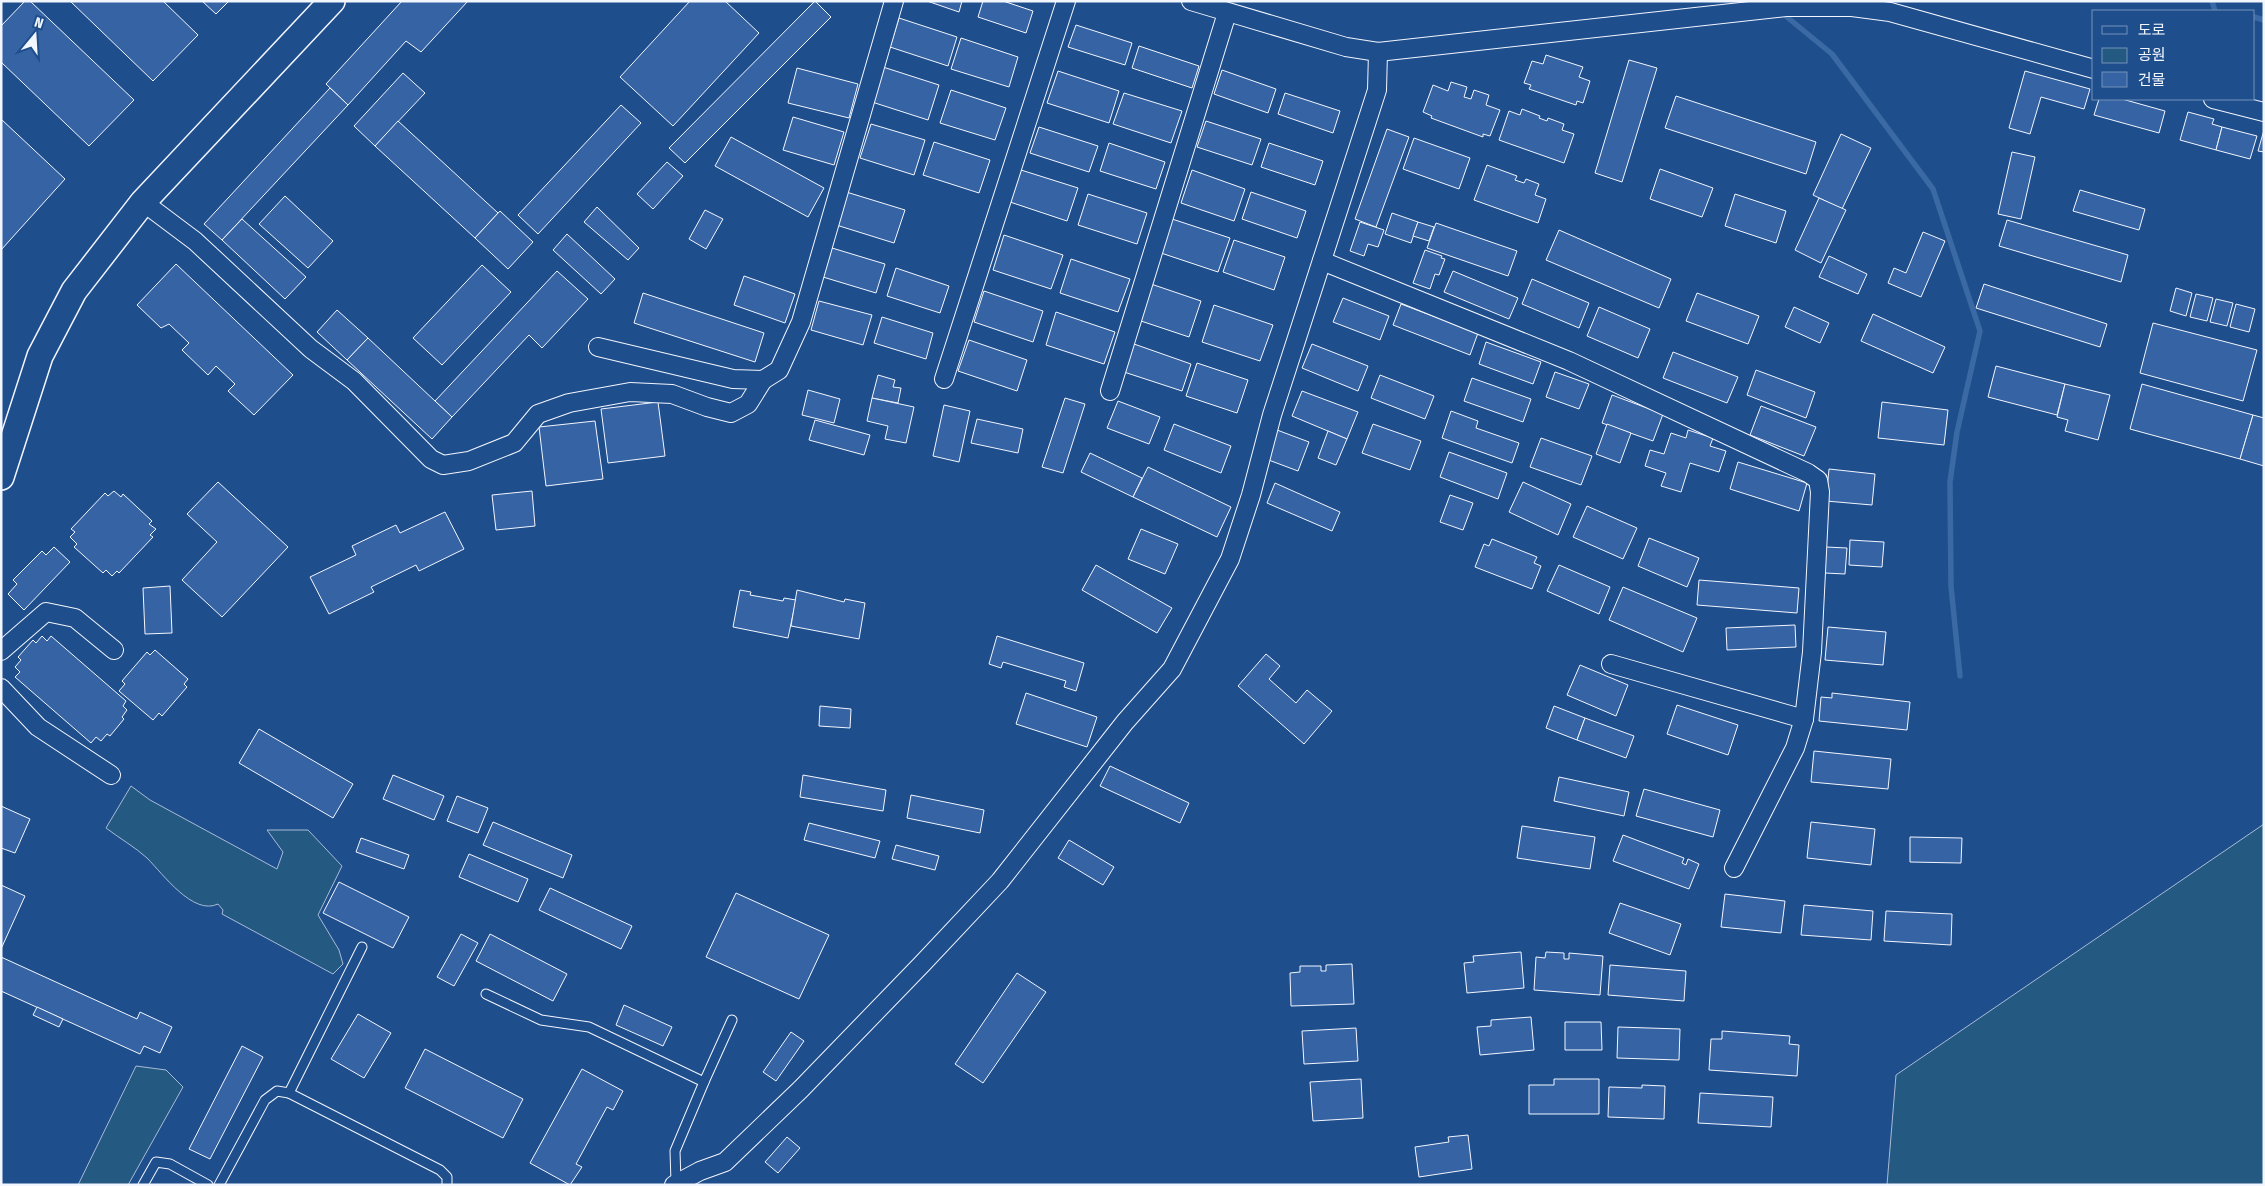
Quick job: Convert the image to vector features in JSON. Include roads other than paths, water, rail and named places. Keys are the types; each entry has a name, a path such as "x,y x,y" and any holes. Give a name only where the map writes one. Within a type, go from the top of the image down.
{"street":[{"path":"1,477 40,356 74,291 143,202 332,1"},
{"path":"143,202 195,241 311,349 354,381 431,459 443,465 469,461 514,443 538,414 569,403 630,392 672,394 707,407 731,413 748,404 763,380 779,370 801,322 894,1"},
{"path":"944,379 1066,1"},
{"path":"1191,1 1346,47 1378,52 1782,7 1867,5 2092,68"},
{"path":"1110,391 1227,13"},
{"path":"675,1184 725,1162 801,1089 916,971 1000,881 1125,722 1172,669 1230,559 1251,495 1272,416 1377,90 1378,52"},
{"path":"2217,100 2264,112"},
{"path":"1322,261 1569,361 1808,473 1818,480 1820,492 1812,652 1804,719 1794,748 1734,868"},
{"path":"598,348 733,379 763,380"},
{"path":"1,651 46,612 75,618 114,650"},
{"path":"1611,664 1804,719"},
{"path":"1,688 38,727 111,775"}],"lane":[{"path":"289,1093 362,947"},
{"path":"486,994 541,1020 589,1027 704,1082"},
{"path":"675,1184 675,1151 732,1020"},
{"path":"220,1185 265,1100 277,1091 289,1093 440,1170 447,1177 447,1185"},
{"path":"144,1185 156,1162 170,1164 208,1185"}],"waterway":[{"path":"2212,1 2215,10"},
{"path":"1784,10 1787,17 1832,54 1933,189 1980,331 1957,432 1950,482 1951,586 1960,676"},
{"path":"2255,17 2264,20"}]}
